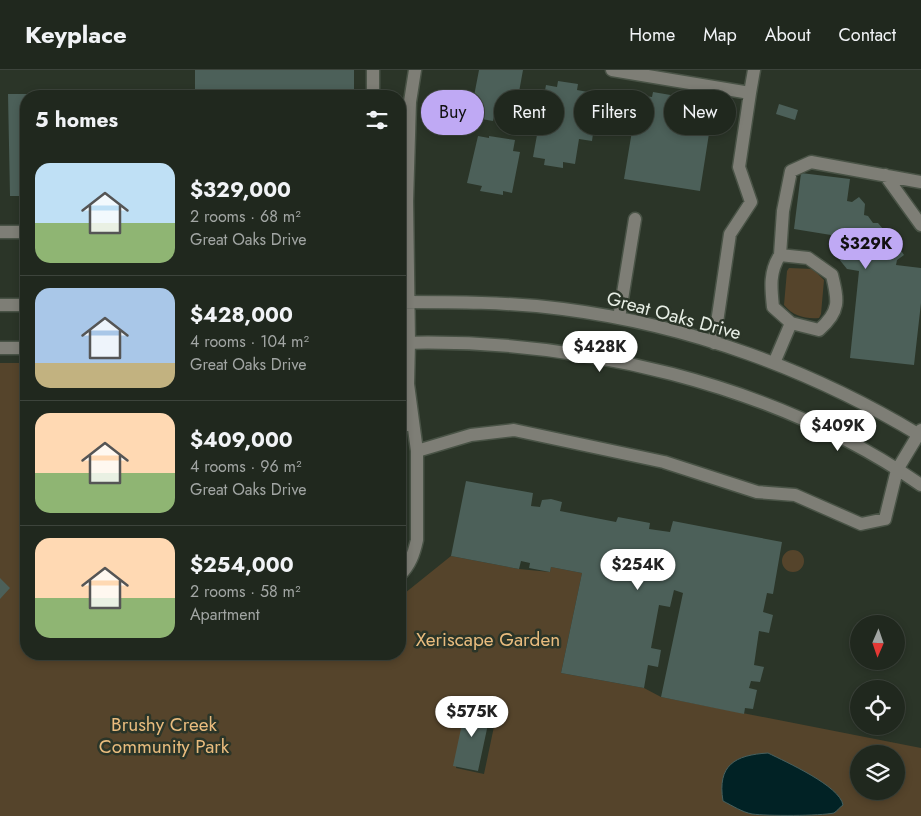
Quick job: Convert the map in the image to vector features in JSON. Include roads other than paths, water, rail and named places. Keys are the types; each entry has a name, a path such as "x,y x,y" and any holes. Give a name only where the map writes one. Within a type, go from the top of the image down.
{"street":[{"path":"373,70 374,90"},
{"path":"406,145 415,70"},
{"path":"612,70 750,93"},
{"path":"714,343 730,234 751,202 739,168 754,70"},
{"path":"780,256 808,258 832,275 838,300 830,320 819,330 790,323 773,307 771,283 774,265 780,256 783,210 791,171 811,162 921,182"},
{"path":"885,175 921,225"},
{"path":"619,318 636,218"},
{"path":"0,232 20,232"},
{"name":"Great Oaks Drive","path":"406,302 506,304 562,308 619,318 689,335 774,363 812,378 920,433"},
{"path":"0,305 20,305"},
{"path":"774,363 790,323"},
{"path":"406,343 497,345 573,354 644,368 715,387 789,413 858,446 921,485"},
{"path":"0,348 20,348"},
{"path":"406,425 417,451 417,540 414,553 406,568"},
{"path":"417,451 471,435 514,430 664,462 757,492 795,495 861,524 885,519 897,470 920,433"}],"water":[{"path":"768,753 799,768 823,783 833,790 843,805 834,813 827,814 769,815 748,813 723,801 723,779 731,764 746,756"}],"park label":[{"name":"Xeriscape Garden","path":"488,639"},
{"name":"Brushy Creek Community Park","path":"164,735"}]}
